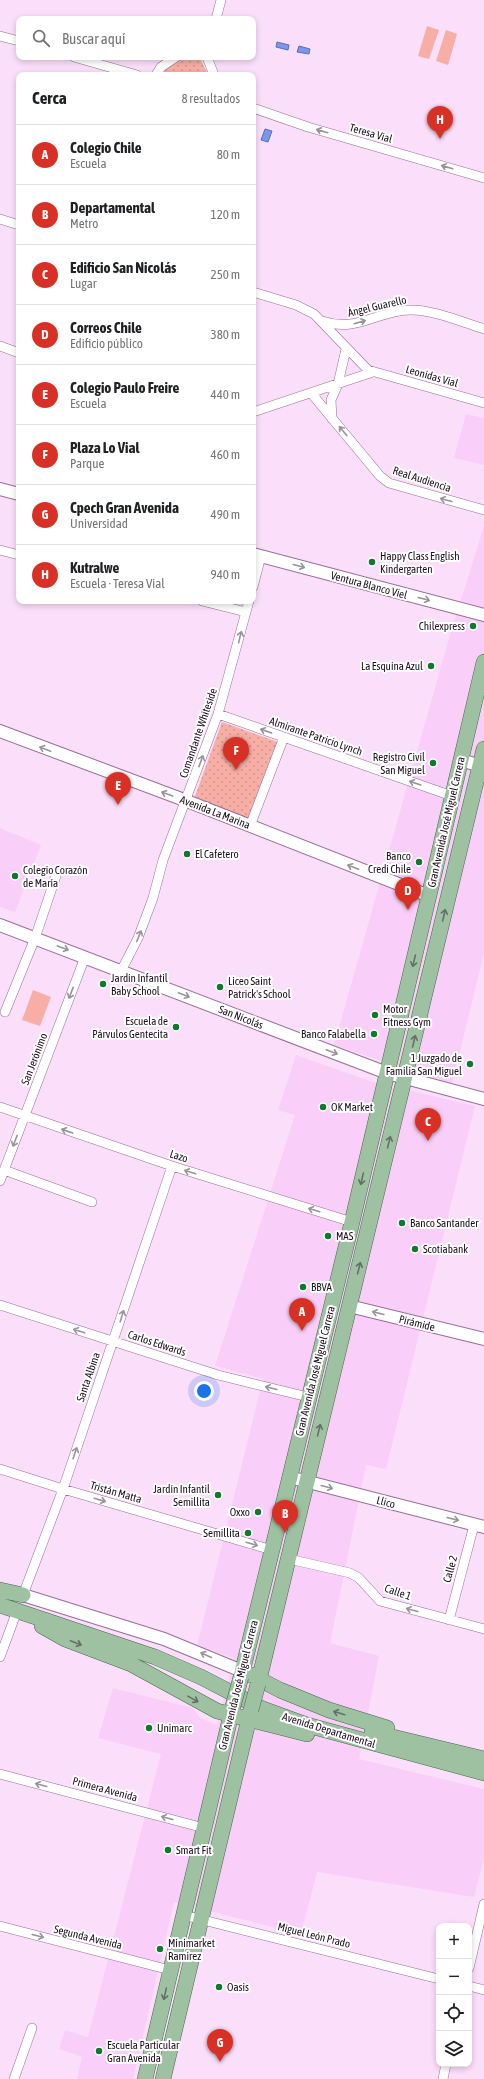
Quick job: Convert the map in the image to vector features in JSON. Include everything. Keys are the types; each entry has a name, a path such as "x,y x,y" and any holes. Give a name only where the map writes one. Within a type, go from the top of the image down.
{"main road":[{"name":"Gran Avenida José Miguel Carrera","path":"144,2079 232,1710 352,1222 484,662"},
{"name":"Gran Avenida José Miguel Carrera","path":"163,2079 200,1919 482,766 484,749"},
{"path":"331,1307 349,1306"},
{"path":"0,1590 23,1595"},
{"name":"Avenida Departamental","path":"0,1595 153,1648 223,1677 266,1699 305,1715 484,1759"},
{"name":"Avenida Departamental","path":"0,1605 154,1657 201,1677 263,1709 307,1725 484,1774"},
{"path":"17,1611 65,1640 131,1664 217,1711 232,1710 446,1770 484,1774"},
{"path":"241,1674 329,1710 484,1756"}],"street":[{"path":"217,16 220,0"},
{"path":"0,36 16,40"},
{"path":"84,60 126,72"},
{"path":"158,72 165,64 171,60"},
{"path":"208,60 213,72"},
{"name":"Teresa Vial","path":"256,109 308,127 484,178"},
{"path":"0,219 16,223"},
{"name":"Ángel Guarello","path":"256,293 296,305 314,314 346,349"},
{"name":"Ángel Guarello","path":"322,321 340,326 350,325 396,312 418,310 484,328"},
{"path":"0,346 16,352"},
{"path":"332,419 332,400 338,384 346,349"},
{"name":"Leonidas Vial","path":"346,349 365,368 374,372 484,403"},
{"path":"256,411 338,384 363,374 374,372"},
{"name":"Real Audiencia","path":"311,393 380,476 389,483 484,510"},
{"path":"0,489 16,493"},
{"path":"0,550 16,554"},
{"name":"Ventura Blanco Viel","path":"257,555 484,615"},
{"path":"214,604 246,612"},
{"name":"Comandante Whiteside","path":"121,971 131,954 153,898 163,860 187,801 218,714 248,604"},
{"name":"Almirante Patricio Lynch","path":"218,714 452,796"},
{"name":"Avenida La Marina","path":"0,731 187,801 429,896"},
{"path":"250,826 284,737"},
{"path":"460,760 482,766"},
{"path":"5,1012 35,938 56,876"},
{"name":"San Nicolás","path":"0,925 387,1073 484,1099"},
{"name":"San Jerónimo","path":"0,1181 85,957"},
{"name":"Lazo","path":"0,1107 172,1166 352,1222"},
{"name":"Santa Albina","path":"23,1595 63,1490 172,1166"},
{"path":"4,1170 92,1202"},
{"name":"Carlos Edwards","path":"0,1305 218,1375 308,1397"},
{"name":"Pirámide","path":"349,1306 484,1339"},
{"name":"Tristán Matta","path":"0,1469 63,1490 272,1550"},
{"name":"Llico","path":"289,1477 479,1526"},
{"name":"Calle 2","path":"449,1620 479,1526"},
{"name":"Calle 1","path":"289,1559 350,1574 359,1578 380,1601 484,1629"},
{"path":"23,1595 164,1639 241,1674"},
{"path":"0,1657 17,1611"},
{"name":"Primera Avenida","path":"0,1774 204,1828"},
{"path":"471,1959 484,1904"},
{"name":"Miguel León Prado","path":"183,1915 436,1978"},
{"name":"Segunda Avenida","path":"0,1926 170,1970"},
{"path":"472,1987 484,1990"},
{"path":"14,2079 32,2028"},
{"path":"443,2079 445,2067"}],"shaded area":[{"path":"427,26 439,30 429,59 418,56"},
{"path":"446,30 457,34 448,65 436,61"},
{"path":"176,60 201,60 207,72 162,72"},
{"path":"466,414 484,418 484,465 454,458"},
{"path":"484,526 484,953 452,1084 334,1045 450,635"},
{"path":"222,722 278,742 249,819 194,799"},
{"name":"Colegio Corazón de María","path":"0,828 41,845 15,912 0,907"},
{"path":"33,990 51,997 40,1026 22,1020"},
{"path":"296,1055 373,1082 475,1106 386,1469 366,1465 330,1643 379,1656 359,1759 484,1789 484,1858 474,1897 317,1872 301,1934 174,1902 133,2079 77,2079 82,2057 59,2049 65,2030 88,2037 161,1754 98,1738 113,1688 193,1708 200,1718 217,1725 234,1658 197,1646 263,1379 215,1366 295,1115 278,1110"}],"water":[{"path":"277,42 289,45 288,50 276,47"},
{"path":"299,46 310,49 309,54 297,52"},
{"path":"265,129 272,131 268,142 261,140"}],"place":[{"name":"Kutralwe","path":"440,139"},
{"name":"Happy Class English Kindergarten","path":"372,562"},
{"name":"Chilexpress","path":"473,626"},
{"name":"La Esquina Azul","path":"431,666"},
{"name":"Registro Civil San Miguel","path":"433,763"},
{"name":"Plaza Lo Vial","path":"236,770"},
{"name":"Colegio Paulo Freire","path":"118,805"},
{"name":"El Cafetero","path":"187,854"},
{"name":"Banco Credi Chile","path":"419,862"},
{"name":"Colegio Corazón de María","path":"15,876"},
{"name":"Correos Chile","path":"408,910"},
{"name":"Jardín Infantil Baby School","path":"103,984"},
{"name":"Liceo Saint Patrick's School","path":"220,987"},
{"name":"Motor Fitness Gym","path":"375,1015"},
{"name":"Escuela de Párvulos Gentecita","path":"176,1027"},
{"name":"Banco Falabella","path":"374,1034"},
{"name":"1 Juzgado de Familia San Miguel","path":"470,1064"},
{"name":"OK Market","path":"323,1107"},
{"name":"Edificio San Nicolás","path":"428,1141"},
{"name":"Banco Santander","path":"402,1223"},
{"name":"MAS","path":"328,1236"},
{"name":"Scotiabank","path":"415,1249"},
{"name":"BBVA","path":"303,1287"},
{"name":"Colegio Chile","path":"302,1331"},
{"name":"Jardín Infantil Semillita","path":"218,1495"},
{"name":"Oxxo","path":"258,1512"},
{"name":"Semillita","path":"248,1533"},
{"name":"Departamental","path":"285,1533"},
{"name":"Unimarc","path":"149,1728"},
{"name":"Smart Fit","path":"168,1850"},
{"name":"Minimarket Ramirez","path":"160,1949"},
{"name":"Oasis","path":"219,1987"},
{"name":"Escuela Particular Gran Avenida","path":"99,2051"},
{"name":"Cpech Gran Avenida","path":"220,2062"}]}
